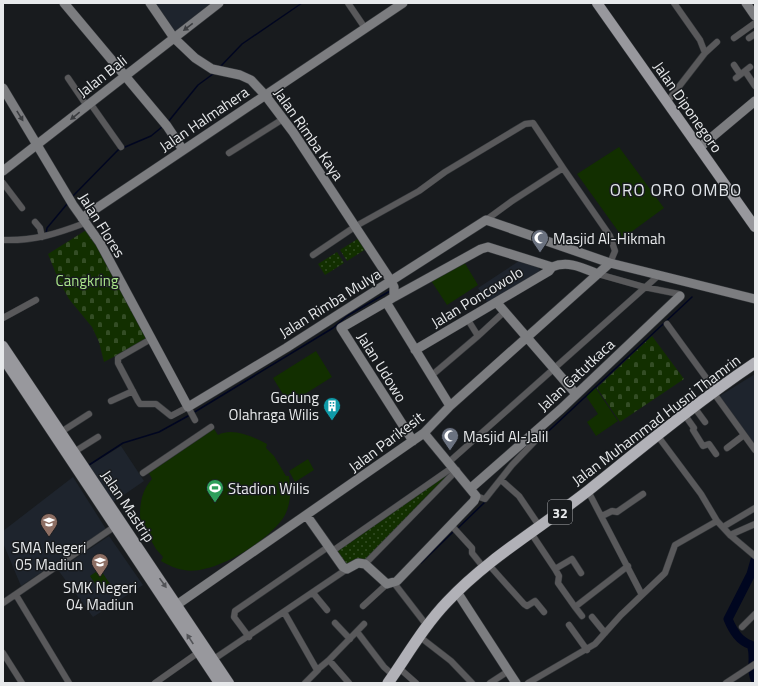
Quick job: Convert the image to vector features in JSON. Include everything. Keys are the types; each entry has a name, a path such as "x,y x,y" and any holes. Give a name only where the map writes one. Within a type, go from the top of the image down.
{"highway":[{"name":"Jalan Muhammad Husni Thamrin","path":"393,675 420,637 457,592 487,566 588,490 714,391 755,363"}],"main road":[{"name":"Jalan Diponegoro","path":"597,3 754,224"},
{"name":"Jalan Mastrip","path":"4,352 61,432 74,452 81,470 178,604 229,683"},
{"name":"Jalan Mastrip","path":"4,352 81,470 114,526 219,683"}],"street":[{"path":"64,3 166,124 183,150"},
{"name":"Jalan Rimba Kaya","path":"150,3 174,38 195,58 212,68 227,71 251,80 265,95 356,226 391,281"},
{"name":"Jalan Bali","path":"3,170 219,3"},
{"path":"348,3 365,28"},
{"name":"Jalan Halmahera","path":"84,220 183,150 403,3"},
{"path":"674,3 700,40 705,53"},
{"path":"746,3 755,16"},
{"path":"734,38 755,23"},
{"path":"749,38 755,34"},
{"path":"667,102 705,53 717,42"},
{"path":"734,65 755,86"},
{"path":"68,78 121,147"},
{"name":"Jalan Flores","path":"3,89 70,201 100,243 188,407"},
{"path":"699,148 755,102"},
{"path":"229,153 283,119"},
{"path":"313,255 356,226 419,191 446,172 525,124 533,123 610,236 615,251 610,262"},
{"path":"486,220 563,168"},
{"path":"3,183 22,208"},
{"path":"3,240 20,240 43,237 51,235 84,220"},
{"path":"486,220 610,262 755,299"},
{"name":"Jalan Rimba Mulya","path":"188,407 486,220"},
{"path":"35,222 40,228 43,237"},
{"path":"390,299 480,249 488,247 552,267 559,264 570,264 598,274 644,287 679,294 680,296"},
{"name":"Jalan Parikesit","path":"178,604 413,442 424,433 450,406 610,262"},
{"name":"Jalan Poncowolo","path":"415,350 497,303 549,271 552,267"},
{"path":"365,564 453,467 554,369 659,275"},
{"path":"391,281 394,287 390,299 415,350 450,406"},
{"name":"Jalan Gatutkaca","path":"390,584 451,525 532,434 680,296"},
{"name":"Jalan Udowo","path":"390,299 341,328 413,442"},
{"path":"3,318 36,300"},
{"path":"497,303 576,394"},
{"path":"431,376 504,312"},
{"path":"468,320 478,336"},
{"path":"667,324 755,450"},
{"path":"151,339 118,358 118,362 140,404 156,404 171,416 188,407 195,419"},
{"path":"111,400 133,391"},
{"path":"694,407 705,422"},
{"path":"61,432 89,414"},
{"path":"684,414 694,428 693,430 703,446 709,444 716,454"},
{"path":"143,473 211,427"},
{"path":"424,433 476,496 485,499 536,440 532,434"},
{"path":"727,448 744,434"},
{"path":"657,435 702,494 717,521 730,535 754,555"},
{"path":"74,452 98,437"},
{"path":"249,637 234,617 235,611 453,467"},
{"path":"502,481 519,496 559,576 558,583 582,616"},
{"path":"588,490 642,595"},
{"path":"602,516 612,511 617,512 643,494"},
{"path":"723,527 755,508"},
{"path":"307,516 329,550 343,567 347,569"},
{"path":"528,683 587,650 665,573 675,545 717,521"},
{"path":"730,535 755,524"},
{"path":"451,525 472,548 472,553 487,566 524,604 527,606 534,601 544,612"},
{"path":"3,603 114,526"},
{"path":"555,569 572,559 581,573"},
{"path":"214,660 358,563 365,564 390,584 428,627"},
{"path":"575,607 628,566"},
{"path":"363,606 390,584"},
{"path":"457,592 494,646 507,672 516,683"},
{"path":"313,593 327,610"},
{"path":"16,595 69,683"},
{"path":"284,612 318,670"},
{"path":"742,627 754,616"},
{"path":"592,617 605,633"},
{"path":"335,623 350,639"},
{"path":"305,683 358,632 356,631 364,624"},
{"path":"569,625 587,650"},
{"path":"358,632 384,667 393,675 416,683"},
{"path":"420,637 451,661 472,683"},
{"path":"156,683 199,652"},
{"path":"4,657 22,683"},
{"path":"328,660 349,683"},
{"path":"726,683 753,666"},
{"path":"490,683 507,672"}],"shaded area":[{"path":"156,3 211,3 175,34"},
{"path":"522,259 535,263 542,273 489,305 478,288"},
{"path":"755,374 755,447 718,397"},
{"path":"121,446 144,481 112,503 87,467"},
{"name":"SMA Negeri 05 Madiun","path":"73,477 106,529 21,586 3,543 3,531"},
{"name":"SMK Negeri 04 Madiun","path":"109,536 143,585 93,617 58,570"}],"green space":[{"path":"619,147 664,208 623,238 577,174"},
{"name":"Cangkring","path":"88,229 148,339 104,362 99,342 92,327 69,299 59,281 48,254"},
{"path":"359,238 366,249 347,261 340,250"},
{"path":"337,252 344,263 325,275 318,264"},
{"path":"463,260 478,285 447,305 430,279"},
{"path":"652,336 684,379 620,422 597,388"},
{"path":"316,351 332,377 289,404 273,378"},
{"path":"595,387 618,421 596,436 587,422 598,414 586,396"},
{"name":"Stadion Wilis","path":"214,429 218,435 236,432 267,444 266,448 274,456 286,476 289,476 290,491 288,506 285,515 278,525 267,535 255,545 225,562 196,570 184,570 172,567 161,561 163,557 156,549 145,530 141,530 140,510 142,497 152,479 149,473"},
{"path":"308,459 314,470 295,482 289,471"},
{"path":"445,474 448,477 365,560 346,566 334,553"},
{"path":"100,569 112,587 102,594 90,576"}],"waterway":[{"path":"220,67 242,44 302,3"},
{"path":"168,122 198,85 213,74"},
{"path":"72,197 118,150 151,136 162,127"},
{"path":"46,234 47,228 67,204"},
{"path":"193,413 333,328 347,316 390,291"},
{"path":"538,441 692,297"},
{"path":"89,465 123,443 159,432 188,416"},
{"path":"457,529 486,501"},
{"path":"421,563 454,531"},
{"path":"755,560 751,574 728,619 737,635 743,641 751,645 755,679"}],"place":[{"name":"Masjid Al-Hikmah","path":"540,253"},
{"name":"Gedung Olahraga Wilis","path":"332,421"},
{"name":"Masjid Al-Jalil","path":"450,451"},
{"name":"Stadion Wilis","path":"215,503"},
{"name":"SMA Negeri 05 Madiun","path":"49,537"},
{"name":"SMK Negeri 04 Madiun","path":"100,577"}],"district":[{"name":"ORO ORO OMBO","path":"676,190"}]}
